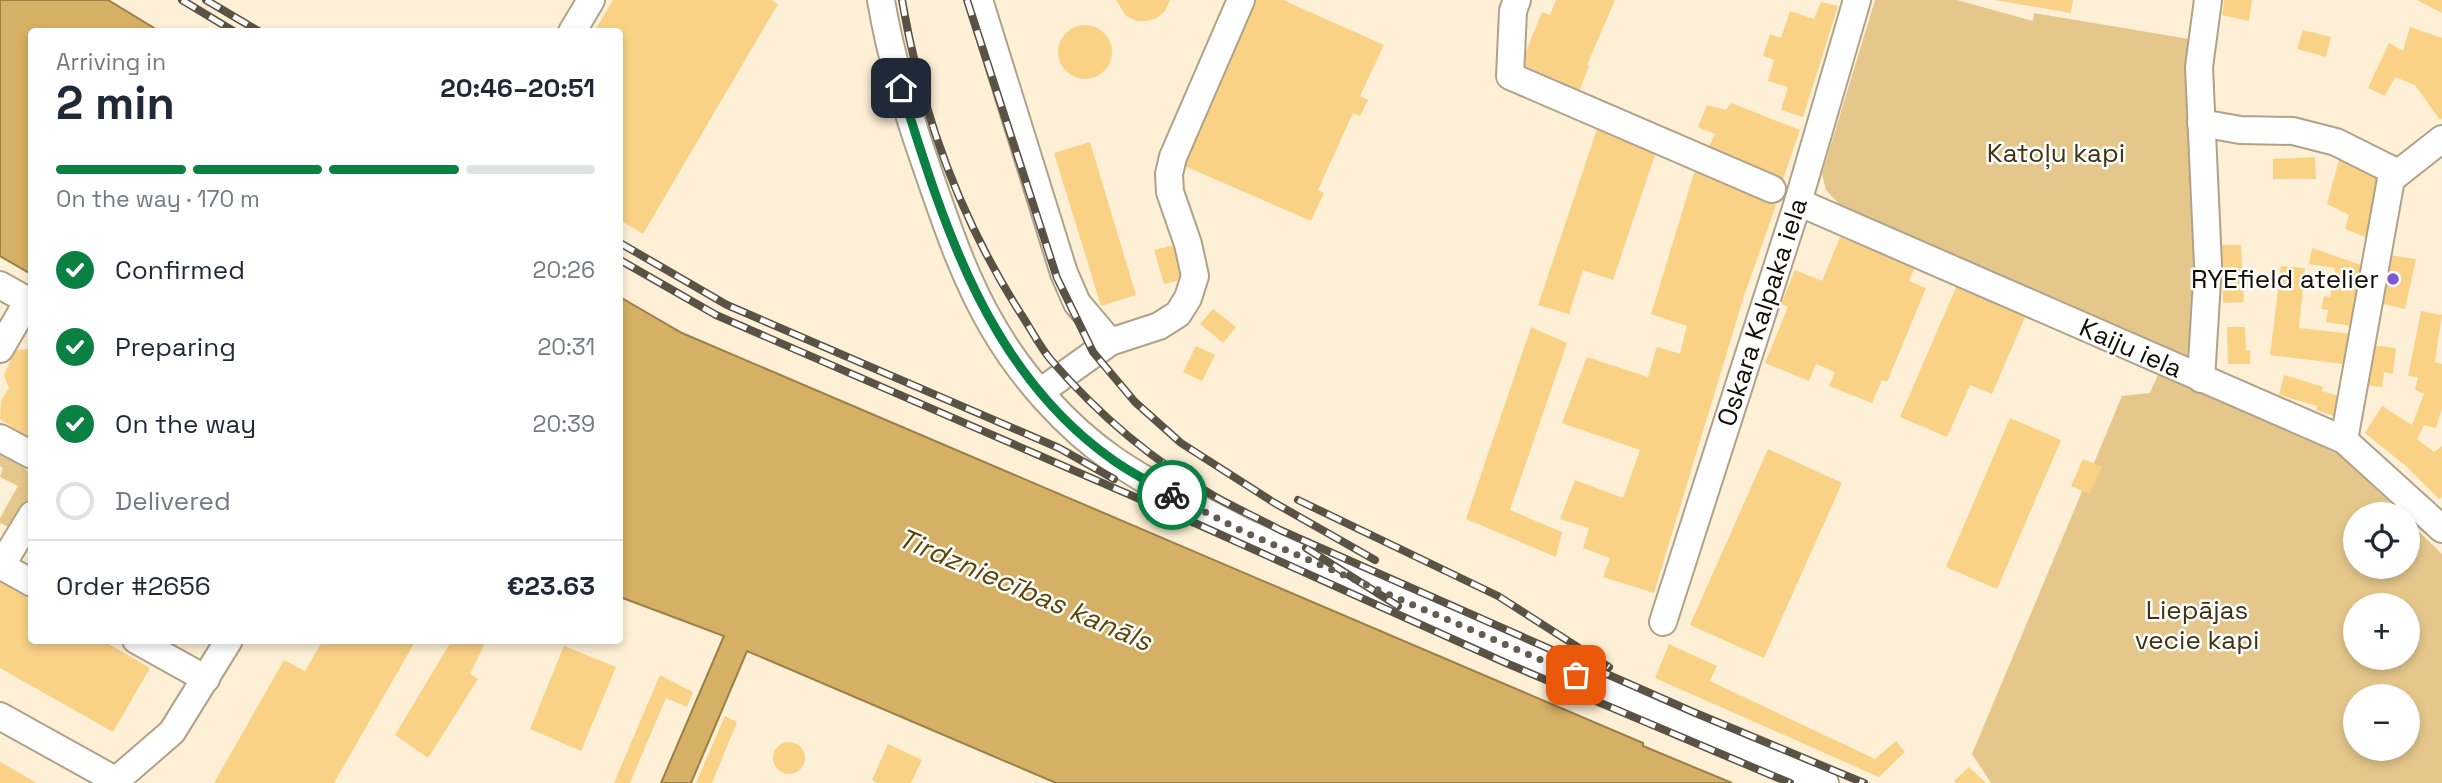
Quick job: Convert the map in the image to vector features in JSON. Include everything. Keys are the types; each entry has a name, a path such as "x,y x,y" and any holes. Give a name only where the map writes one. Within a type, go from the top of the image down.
{"street":[{"path":"574,28 591,0"},
{"path":"881,0 895,66 956,250 992,326 1040,392 1073,427 1113,460 1172,495 1244,532 1825,783"},
{"path":"979,0 1064,273 1077,303 1111,342"},
{"path":"1040,392 1111,342 1159,326 1178,314 1188,298 1195,276 1188,244 1170,192 1169,174 1173,157 1241,0"},
{"path":"1517,0 1513,11 1510,76 1772,189"},
{"name":"Oskara Kalpaka iela","path":"1663,622 1798,202 1857,0"},
{"path":"2201,379 2208,265 2199,67 2208,0"},
{"path":"2201,123 2240,130 2293,131 2336,142 2398,173"},
{"path":"2344,440 2391,179 2442,138"},
{"name":"Kaiju iela","path":"1798,202 2344,440 2440,522"},
{"path":"0,285 28,301"},
{"path":"0,349 28,305"},
{"path":"0,438 28,453"},
{"path":"28,518 8,535 1,565 28,581"},
{"path":"143,644 206,679"},
{"path":"0,716 114,781 172,732 227,644"}],"green space":[{"name":"Katoļu kapi","path":"1875,0 1957,0 2033,21 2034,13 2189,39 2185,73 2197,274 2187,357 1841,206 1826,190 1822,174"},
{"name":"Liepājas vecie kapi","path":"2160,370 2340,455 2389,502 2343,502 2343,579 2420,579 2420,533 2442,554 2442,783 1991,783 1972,754 2122,396 2150,393"},
{"path":"0,455 28,472 28,501 14,527 0,523 0,518 18,486 0,477 3,468 0,466"}],"water":[{"path":"0,0 108,0 154,28 28,28 28,272 0,256"},
{"name":"Tirdzniecības kanāls","path":"623,299 682,333 1732,783 1056,783 747,651 691,783 661,783 724,636 623,598"}],"building":[{"path":"613,0 771,0 778,4 643,234 623,222 623,28 596,28"},
{"path":"1116,0 1170,0 1165,11 1157,18 1137,21 1126,16"},
{"path":"1253,0 1283,0 1384,45 1360,96 1368,100 1360,116 1353,113 1318,190 1324,193 1311,221 1180,164"},
{"path":"1556,0 1615,0 1587,65 1589,66 1580,90 1521,64 1542,12 1550,15"},
{"path":"1995,0 2073,0 2071,13"},
{"path":"2224,0 2252,0 2249,21 2222,15"},
{"path":"2417,0 2442,0 2442,13"},
{"path":"1821,2 1838,6 1803,117 1781,110 1788,87 1768,81 1774,60 1763,56 1770,34 1781,38 1790,11 1814,19"},
{"path":"1085,25 1104,33 1112,52 1104,71 1085,79 1066,71 1058,52 1066,33"},
{"path":"2410,27 2442,38 2440,120 2415,85 2395,77 2385,96 2368,88 2389,43 2403,51"},
{"path":"2303,30 2331,37 2326,57 2297,49"},
{"path":"1731,103 1800,130 1782,182 1707,150 1715,134 1698,127 1707,105 1726,110"},
{"path":"1597,129 1657,149 1613,280 1583,270 1569,314 1538,305"},
{"path":"1090,142 1136,295 1101,306 1054,153"},
{"path":"2340,156 2381,175 2368,238 2345,229 2349,215 2327,204"},
{"path":"2315,157 2316,179 2273,179 2273,159"},
{"path":"1695,170 1776,205 1744,296 1654,593 1603,577 1610,558 1583,548 1589,528 1560,519 1575,480 1623,498 1640,450 1562,423 1587,357 1648,377 1657,347 1680,354 1687,326 1651,314"},
{"path":"1840,237 1915,267 1909,281 1926,288 1887,382 1882,380 1872,403 1829,386 1835,372 1816,364 1809,381 1765,363 1788,307 1781,304 1795,270 1822,281"},
{"path":"1174,245 1184,279 1164,284 1154,250"},
{"path":"2222,245 2241,245 2244,302 2223,303"},
{"path":"2312,248 2361,265 2351,326 2326,322 2328,310 2321,309 2324,296 2330,297 2335,268 2309,264"},
{"path":"2389,255 2416,259 2405,309 2379,303"},
{"path":"2281,266 2305,268 2299,328 2353,334 2350,365 2270,355"},
{"path":"1957,285 2026,315 1992,394 1970,385 1947,437 1900,417"},
{"path":"1213,309 1236,327 1223,343 1200,324"},
{"path":"2421,311 2442,315 2435,362 2442,364 2442,408 2436,428 2424,425 2417,439 2434,452 2442,446 2442,497 2439,499 2406,466 2365,433 2382,406 2412,425 2424,394 2415,390 2418,377 2408,376"},
{"path":"1531,327 1567,343 1510,510 1562,532 1556,557 1466,519"},
{"path":"2227,327 2245,327 2250,364 2228,364"},
{"path":"2371,345 2396,348 2393,374 2384,372 2382,387 2365,385"},
{"path":"1196,346 1215,355 1202,381 1183,372"},
{"path":"28,349 28,440 11,431 12,427 0,419 1,401 9,388 4,375 15,350"},
{"path":"2284,375 2323,387 2322,391 2342,397 2337,417 2316,410 2317,406 2279,395"},
{"path":"2010,418 2061,440 1997,589 1946,567"},
{"path":"1768,449 1842,483 1764,658 1690,625"},
{"path":"2083,459 2102,467 2090,494 2071,486"},
{"path":"0,581 28,598 28,644 109,644 150,668 113,732 0,668"},
{"path":"321,644 414,644 334,783 214,783 284,660 305,671"},
{"path":"450,644 484,645 470,674 478,679 428,758 395,735"},
{"path":"1669,644 1717,666 1710,681 1875,759 1896,741 1905,752 1879,777 1655,678"},
{"path":"564,646 616,667 581,751 530,729"},
{"path":"660,675 693,692 687,707 666,698 630,783 614,783"},
{"path":"725,716 737,722 712,783 696,783"},
{"path":"789,742 800,747 805,758 800,769 789,774 778,769 773,758 778,747"},
{"path":"888,744 922,760 911,783 878,783 872,780"},
{"path":"0,762 37,783 0,783"},
{"path":"1969,767 1986,783 1954,781"}],"railway":[{"path":"182,0 228,28"},
{"path":"206,0 253,28"},
{"path":"902,0 920,82 932,122 945,162 978,238 1047,355 1087,399 1127,435 1191,482 1280,530 1693,712 1864,783"},
{"path":"967,0 1057,278 1093,352 1135,402 1181,443 1273,502 1375,560"},
{"path":"623,245 727,305 1059,448 1114,479"},
{"path":"623,262 716,315 1197,524 1506,663 1790,783"},
{"path":"1298,500 1498,596 1609,667"},
{"path":"1306,548 1398,606"}],"way so far":[{"path":"1172,495 1244,532 1576,675"}],"place":[{"name":"RYEfield atelier","path":"2393,279"}],"route":[{"path":"901,88 956,250 992,326 1040,392 1073,427 1113,460 1172,495"}]}
